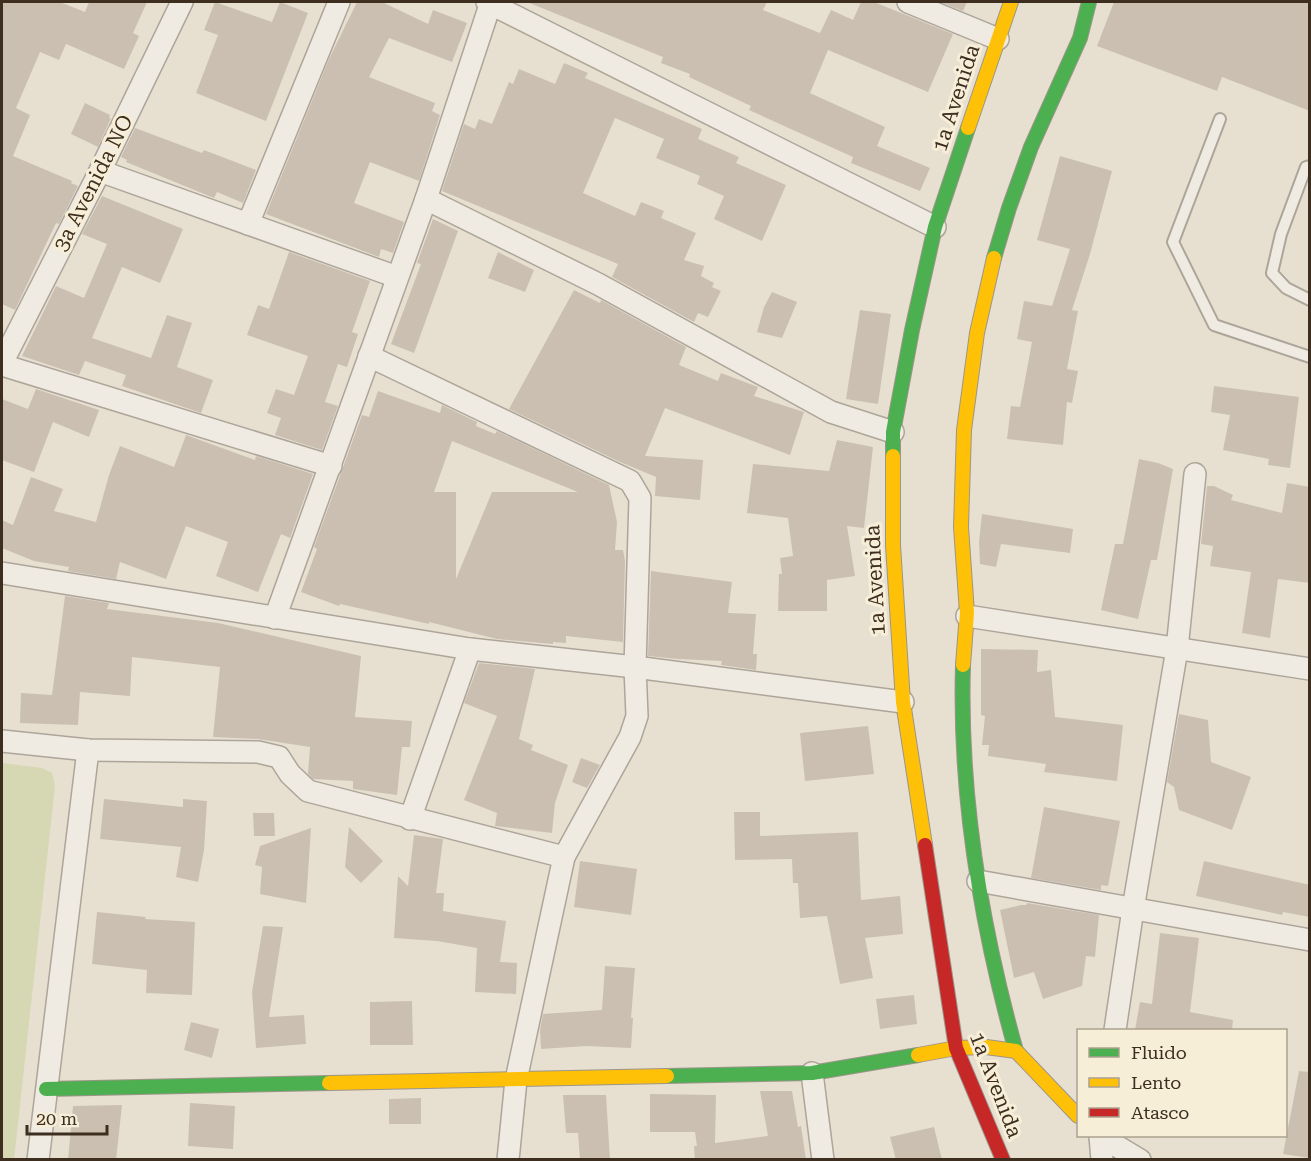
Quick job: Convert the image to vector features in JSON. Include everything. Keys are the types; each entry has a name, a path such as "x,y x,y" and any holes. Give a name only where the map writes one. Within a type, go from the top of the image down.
{"street":[{"name":"3a Avenida NO","path":"2,364 100,171 182,2"},
{"path":"248,224 339,2"},
{"path":"275,618 426,199 490,2 935,227"},
{"path":"908,2 998,39"},
{"name":"1a Avenida","path":"1003,1160 956,1048 903,702 893,545 893,432 912,330 935,227 1011,2"},
{"path":"1077,1115 1016,1051 1000,999 978,881 964,734 963,664 967,616 961,490 969,388 978,329 1004,221 1041,122 1079,41 1089,2"},
{"path":"100,171 397,277"},
{"path":"426,199 598,284 831,412 893,432"},
{"path":"369,356 630,481 640,498 635,667 637,716 630,737 564,857 516,1080 508,1160"},
{"path":"2,364 331,466"},
{"path":"1115,1029 1177,650 1195,474"},
{"path":"2,573 470,649 635,667 903,702"},
{"path":"967,616 1310,669"},
{"path":"410,819 470,649"},
{"path":"2,741 88,750 258,752 279,757 290,774 308,791 564,857"},
{"path":"38,1160 88,750"},
{"path":"978,881 1310,940"},
{"path":"46,1089 812,1073 956,1048 986,1047 1016,1051"},
{"path":"812,1073 824,1160"},
{"path":"1100,1137 1102,1160"},
{"path":"1102,1137 1140,1160"}],"lane":[{"path":"1220,119 1173,242 1214,325 1310,357"},
{"path":"1310,166 1306,167 1281,234 1272,273 1286,288 1310,300"}],"green space":[{"path":"2,763 42,768 52,773 55,786 14,1160 2,1159"}],"building":[{"path":"2,2 60,2 85,12 89,2 147,2 133,33 139,36 124,69 66,44 59,60 40,52 16,108 30,115 13,156 72,181 71,183 78,186 59,224 56,223 15,310 2,304"},
{"path":"215,2 272,22 280,2 308,13 266,121 196,93 218,35 204,30"},
{"path":"357,2 382,2 428,24 433,10 467,23 452,62 389,38 369,77 435,103 432,111 440,115 419,181 370,162 354,203 404,222 393,253 381,249 379,257 266,214 329,59"},
{"path":"527,2 767,2 763,10 820,33 831,10 853,20 861,2 874,2 953,34 928,92 828,50 810,93 885,127 877,146 930,168 920,191 851,163 853,157 749,110 751,106 689,77 690,74 661,63 663,57"},
{"path":"940,2 967,2 963,11"},
{"path":"1114,2 1310,2 1310,111 1222,77 1217,91 1097,46"},
{"path":"564,63 588,73 585,78 702,129 698,139 739,157 736,163 786,185 762,241 714,219 724,196 697,184 700,176 656,158 664,139 615,118 583,193 635,216 641,202 664,211 661,218 696,233 684,260 704,266 701,276 714,283 712,287 721,291 708,317 698,313 694,322 612,277 618,264 442,191 464,124 475,129 479,119 492,124 509,82 513,84 519,69 555,84"},
{"path":"85,103 110,115 109,118 111,118 98,147 71,134"},
{"path":"135,128 202,153 204,150 256,170 243,203 217,192 214,198 126,162 127,160 121,157"},
{"path":"1060,156 1112,171 1090,254 1072,310 1078,311 1067,369 1078,371 1072,403 1067,402 1063,445 1007,439 1011,406 1020,407 1032,342 1017,339 1024,301 1052,306 1070,249 1037,240"},
{"path":"102,196 183,229 160,283 122,267 92,338 151,358 167,315 192,323 177,367 213,380 201,413 122,386 126,375 85,361 79,375 22,356 56,286 84,298 107,244 82,234"},
{"path":"433,219 458,231 414,353 391,344 421,264 417,263"},
{"path":"289,252 370,281 352,332 358,334 347,367 338,364 325,402 338,406 322,450 275,435 281,418 267,413 276,389 294,395 308,356 247,335 258,305 269,309"},
{"path":"498,252 534,270 525,292 488,278"},
{"path":"574,290 600,303 601,300 686,347 679,365 718,381 721,373 758,387 754,396 804,412 790,455 665,408 645,456 703,460 700,500 655,496 656,477 509,409"},
{"path":"772,292 797,302 782,338 757,332 764,307"},
{"path":"860,310 891,314 878,404 846,399"},
{"path":"1214,386 1299,397 1290,468 1268,465 1269,459 1223,450 1230,415 1211,412"},
{"path":"36,389 99,410 89,437 53,422 34,472 2,460 2,399 28,409"},
{"path":"378,391 440,413 442,405 477,422 476,426 495,434 497,431 609,485 617,522 615,550 623,550 625,561 623,642 566,636 566,643 553,642 553,644 497,639 429,622 429,624 340,604 339,606 301,592 317,549 314,547 362,415 369,417","holes":["452,441 578,492 492,492 456,579 456,492 434,492"]},
{"path":"186,435 255,460 256,456 313,474 290,538 281,534 258,592 216,576 228,542 186,526 166,579 120,562 116,579 68,571 69,567 34,561 2,548 2,520 13,525 31,477 63,489 54,511 96,522 120,446 174,467"},
{"path":"837,440 873,447 864,528 847,526 855,576 827,580 827,611 778,611 779,574 782,574 780,558 793,556 788,518 747,513 753,464 829,471"},
{"path":"1139,459 1173,469 1157,560 1151,560 1138,619 1101,610 1115,544 1123,544"},
{"path":"1287,483 1310,487 1310,583 1278,579 1270,638 1242,633 1251,572 1210,566 1213,546 1201,544 1207,486 1214,486 1233,495 1231,500 1282,513"},
{"path":"982,514 1073,529 1070,553 1001,544 996,567 980,564 979,542"},
{"path":"651,571 732,582 728,613 756,614 753,654 757,654 756,670 721,665 722,661 648,656"},
{"path":"65,596 109,603 107,609 218,623 361,656 355,717 412,721 410,747 402,747 397,795 353,789 353,781 313,779 308,774 310,747 258,739 213,737 220,667 132,657 130,696 80,692 78,725 20,723 21,693 52,695"},
{"path":"981,649 1038,650 1037,672 1051,670 1055,717 1123,725 1117,781 1044,772 1046,764 988,756 989,745 982,745 985,716 981,715"},
{"path":"479,663 535,669 519,739 533,745 531,750 568,765 555,803 552,833 495,826 497,813 464,800 497,716 464,703"},
{"path":"1179,714 1208,720 1211,762 1251,777 1232,830 1179,810 1174,787 1167,782"},
{"path":"868,726 874,774 805,781 800,733"},
{"path":"581,758 600,765 587,788 572,782"},
{"path":"104,799 183,807 183,799 207,801 204,850 198,882 176,877 181,847 100,839"},
{"path":"1044,807 1120,821 1108,886 1101,885 1101,890 1031,878"},
{"path":"734,812 760,812 760,836 858,832 861,900 900,896 903,934 865,938 873,978 840,984 827,916 800,918 798,883 793,883 792,859 735,860"},
{"path":"253,813 274,813 275,836 254,836"},
{"path":"349,827 383,861 361,883 345,867"},
{"path":"311,828 306,903 260,894 262,867 255,865 260,846"},
{"path":"414,835 443,839 436,893 444,893 443,911 506,921 500,962 517,963 516,994 475,992 477,948 437,941 394,938 398,876 408,886"},
{"path":"580,861 637,869 631,915 574,907"},
{"path":"1204,861 1310,885 1310,917 1283,912 1282,915 1196,896"},
{"path":"1027,903 1099,915 1095,957 1086,956 1082,986 1043,999 1034,972 1014,978 1000,910"},
{"path":"97,912 146,917 145,919 195,922 192,995 146,993 147,970 92,964"},
{"path":"263,926 283,927 269,1017 304,1015 306,1044 256,1048 252,992"},
{"path":"1160,933 1199,938 1190,1012 1233,1020 1232,1029 1135,1029 1140,1002 1152,1004"},
{"path":"605,966 635,968 631,1048 586,1046 541,1049 540,1030 543,1014 602,1010"},
{"path":"914,995 917,1024 880,1029 876,999"},
{"path":"412,1001 413,1045 370,1045 370,1002"},
{"path":"191,1022 219,1029 212,1058 184,1050"},
{"path":"1299,1071 1310,1072 1310,1158 1283,1154"},
{"path":"760,1091 792,1091 798,1127 801,1126 806,1160 695,1160 694,1146 697,1146 695,1132 650,1132 650,1094 716,1095 715,1143 768,1136"},
{"path":"563,1095 606,1095 610,1160 580,1160 578,1133 566,1133"},
{"path":"421,1098 421,1124 389,1124 389,1099"},
{"path":"190,1103 235,1106 233,1149 188,1146"},
{"path":"122,1105 116,1160 68,1160 73,1106"},
{"path":"934,1127 942,1160 896,1160 890,1137"}],"traffic: fast":[{"path":"994,258 1031,147 1080,38 1089,2"},
{"path":"893,456 893,432 912,330 935,227 968,128"},
{"path":"963,665 965,763 975,860 992,956 1016,1051"},
{"path":"667,1076 812,1073 918,1055"},
{"path":"46,1089 329,1083"}],"traffic: slow":[{"path":"968,128 1011,2"},
{"path":"963,665 967,613 961,527 964,430 977,333 994,258"},
{"path":"893,456 893,545 903,702 925,845"},
{"path":"918,1055 956,1048 986,1047 1016,1051 1077,1115"},
{"path":"329,1083 667,1076"}],"traffic: jam":[{"path":"925,845 956,1048 1003,1160"}]}
